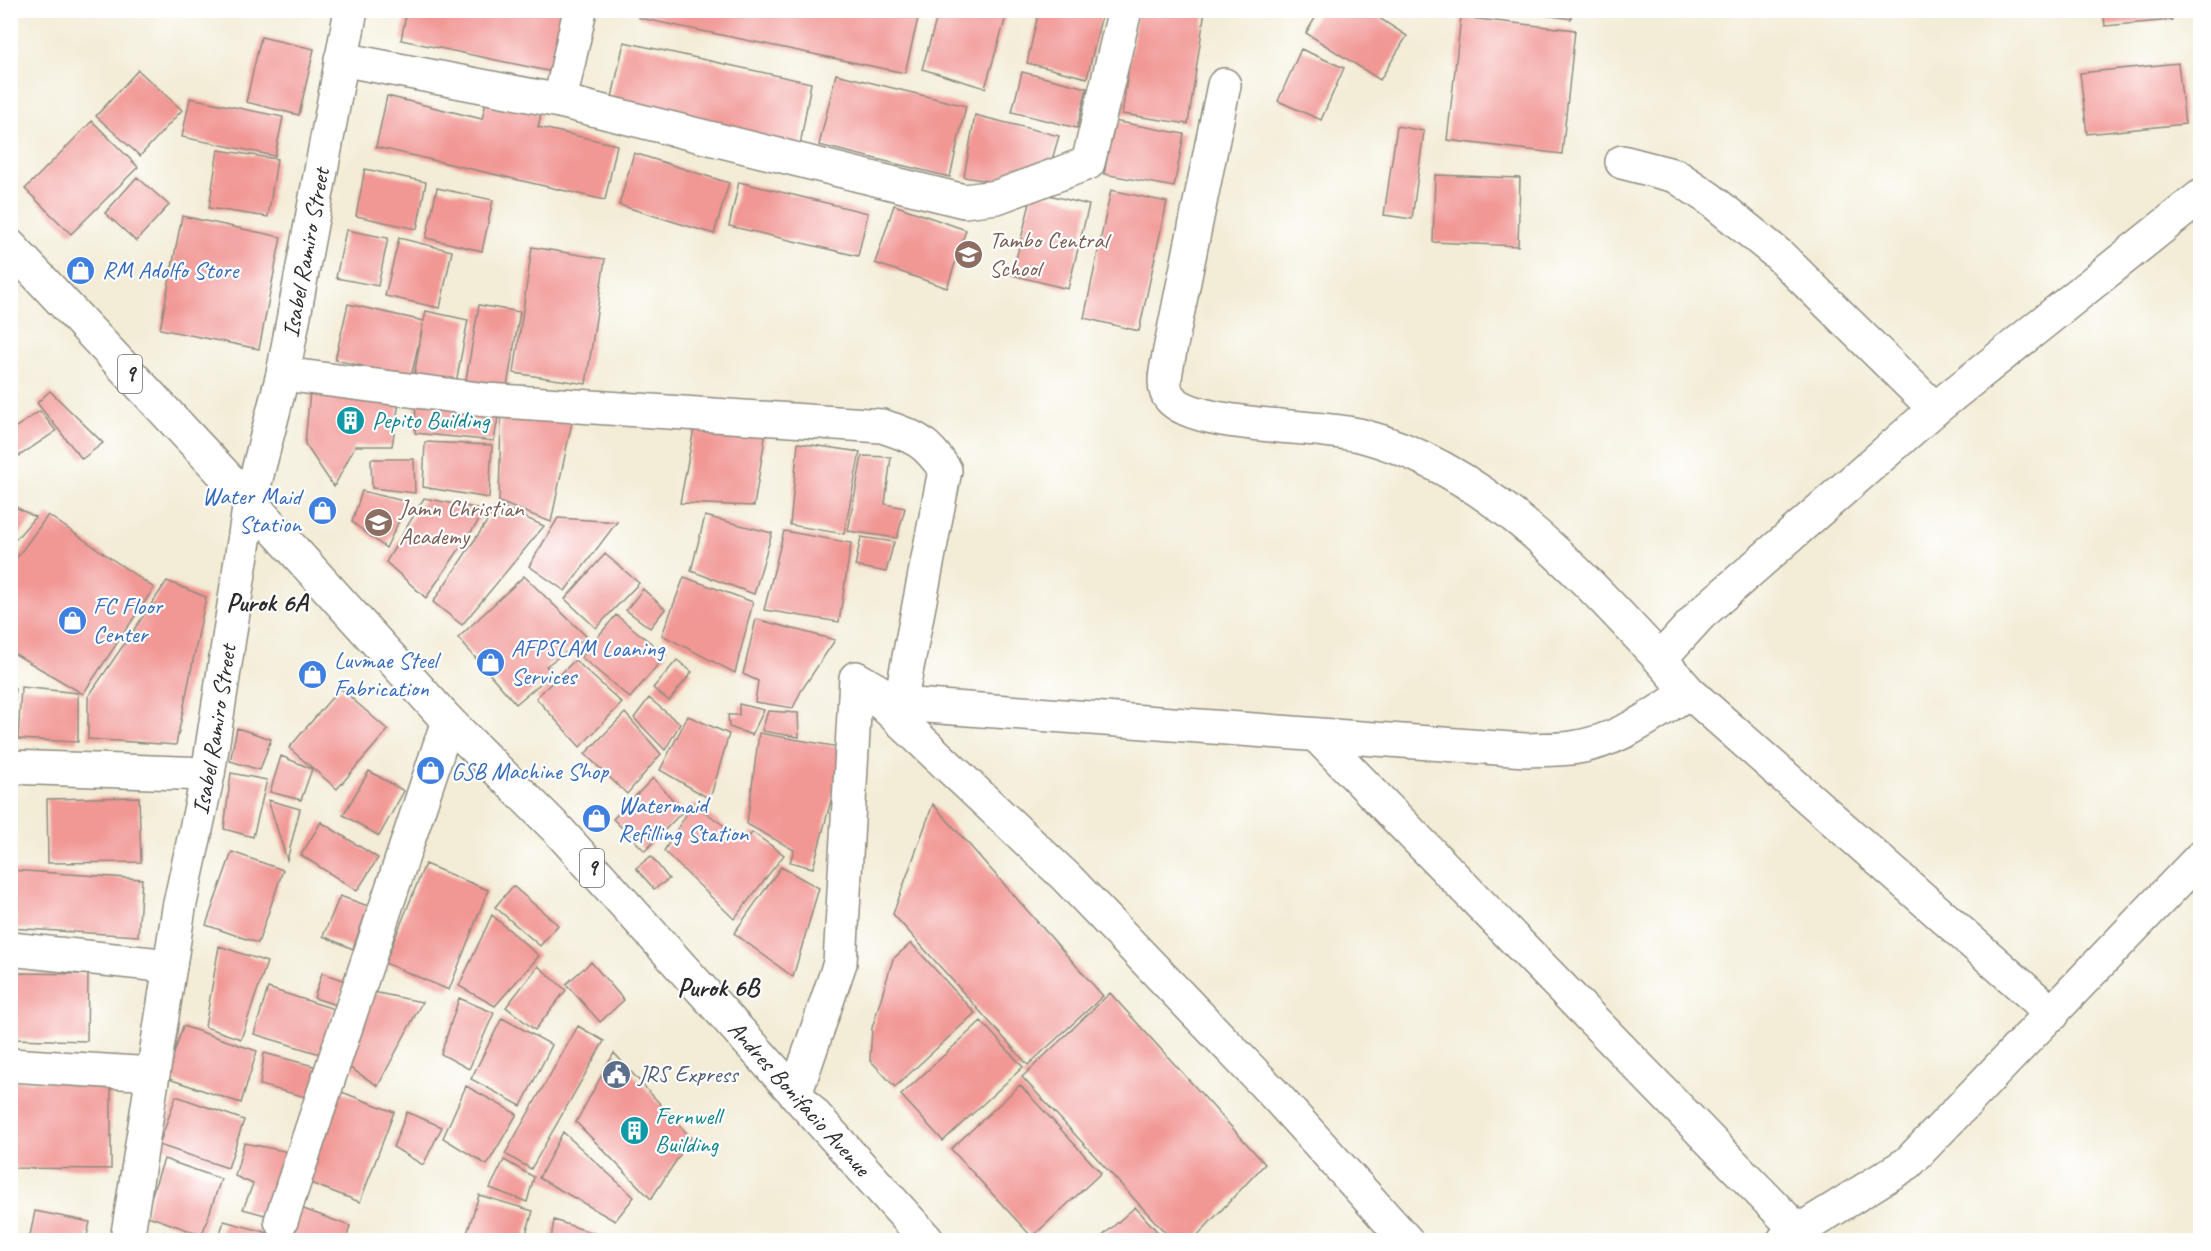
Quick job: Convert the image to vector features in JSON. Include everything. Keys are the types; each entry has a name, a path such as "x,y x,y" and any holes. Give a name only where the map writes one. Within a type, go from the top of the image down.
{"main road":[{"name":"Isabel Ramiro Street","path":"127,1240 179,908 208,774 250,502 283,374 351,10"},
{"path":"560,101 580,10"},
{"path":"341,59 560,101 964,201 997,197 1088,163 1125,10"},
{"path":"1224,86 1170,350 1165,384 1168,397 1181,408 1208,418 1362,435 1420,456 1479,492 1546,543 1660,659 1689,692 2053,1014"},
{"path":"1622,162 1676,176 1710,199 1779,255 1935,409"},
{"path":"1660,659 1701,614 1751,567 1935,409 2200,197"},
{"name":"Andres Bonifacio Avenue","path":"10,246 250,502 448,721 559,831 927,1240"},
{"path":"283,374 487,400 882,426 911,435 932,449 945,470 900,704"},
{"path":"856,678 900,704 1525,750 1572,748 1608,739 1640,725 1689,692"},
{"path":"796,1092 840,963 856,678"},
{"path":"856,678 1066,877 1275,1095 1406,1240"},
{"path":"281,1221 448,721"},
{"path":"1317,736 1790,1235 1908,1162 2053,1014 2200,858"},
{"path":"10,767 208,774"},
{"path":"10,949 170,966"},
{"path":"10,1065 153,1074"}],"building":[{"path":"407,10 560,10 566,12 553,72 401,40"},
{"path":"641,10 920,10 905,73 639,18"},
{"path":"939,10 1008,10 985,88 922,69"},
{"path":"1039,10 1103,10 1087,78 1027,63"},
{"path":"1137,10 1205,10 1188,124 1122,114"},
{"path":"1320,10 1367,10 1407,36 1380,80 1306,33"},
{"path":"1512,10 1572,10 1571,19"},
{"path":"2103,10 2171,10 2172,20 2105,26"},
{"path":"1461,17 1575,30 1562,154 1447,140"},
{"path":"261,37 314,49 299,115 246,102"},
{"path":"624,42 811,83 800,146 610,107"},
{"path":"1301,49 1344,68 1321,120 1278,101"},
{"path":"2178,63 2185,124 2087,134 2080,73"},
{"path":"138,70 182,110 140,156 96,116"},
{"path":"1022,72 1087,88 1077,128 1012,112"},
{"path":"836,74 966,106 950,177 819,145"},
{"path":"387,96 482,119 486,102 541,114 538,127 617,145 605,200 376,147"},
{"path":"190,98 283,117 275,156 182,137"},
{"path":"975,115 1059,136 1051,163 993,182 964,177"},
{"path":"92,121 138,167 71,234 25,189"},
{"path":"1114,121 1184,134 1174,187 1104,174"},
{"path":"1397,126 1424,131 1412,219 1384,215"},
{"path":"218,150 277,159 268,217 209,208"},
{"path":"634,153 729,183 714,234 619,205"},
{"path":"365,169 426,182 417,229 356,216"},
{"path":"1435,175 1520,178 1518,246 1433,242"},
{"path":"137,177 169,205 136,241 105,213"},
{"path":"739,182 868,213 858,256 729,226"},
{"path":"437,188 493,200 482,251 426,238"},
{"path":"1111,190 1167,202 1139,331 1084,318"},
{"path":"1033,191 1089,205 1068,289 1012,275"},
{"path":"894,205 966,230 947,288 875,263"},
{"path":"182,216 281,237 259,349 160,329"},
{"path":"346,230 388,238 378,286 336,278"},
{"path":"399,238 452,251 440,308 385,296"},
{"path":"532,247 605,259 586,384 514,373"},
{"path":"348,304 424,321 426,311 468,320 456,383 414,376 423,324 411,377 335,360"},
{"path":"479,305 520,312 506,392 465,385"},
{"name":"Pepito Building","path":"311,380 400,396 392,446 355,446 334,487 305,444"},
{"path":"50,391 103,443 82,459 37,403"},
{"path":"416,394 500,405 494,441 415,433"},
{"path":"40,411 56,431 10,462 10,431"},
{"path":"501,416 572,422 551,522 499,502"},
{"path":"696,418 767,426 754,506 680,503"},
{"path":"425,442 492,445 489,498 423,487"},
{"path":"798,443 860,452 844,534 790,525"},
{"path":"862,456 891,457 885,504 905,508 897,538 848,531"},
{"path":"371,459 414,459 415,493 372,488"},
{"path":"362,491 408,502 386,548 352,522"},
{"path":"424,498 486,510 426,598 386,562"},
{"path":"10,504 35,517 10,546"},
{"path":"498,505 544,526 462,625 433,602"},
{"name":"FC Floor Center","path":"48,515 154,588 83,694 10,651 10,567"},
{"path":"705,516 772,533 754,594 691,571"},
{"path":"558,518 617,522 565,591 529,566"},
{"path":"784,531 851,543 839,622 764,610"},
{"path":"861,537 894,542 886,572 855,566"},
{"path":"605,554 639,583 596,628 565,599"},
{"path":"524,576 587,637 546,666 553,673 516,704 458,638"},
{"path":"684,577 753,602 735,673 662,635"},
{"path":"167,581 206,597 176,745 88,739 88,697"},
{"path":"643,589 665,609 650,628 626,610"},
{"path":"616,615 666,655 630,698 581,657"},
{"path":"756,619 835,640 801,691 793,708 755,702 758,681 743,674"},
{"path":"575,660 622,703 580,747 536,698"},
{"path":"677,660 692,672 669,701 653,688"},
{"path":"21,687 78,693 78,742 18,739"},
{"path":"340,688 388,730 337,789 289,748"},
{"path":"15,689 12,724 10,724 10,690"},
{"path":"649,698 680,724 665,750 634,718"},
{"path":"739,704 764,710 752,735 729,727 728,715 739,715"},
{"path":"768,711 798,713 799,737 762,731"},
{"path":"625,713 661,754 627,794 585,754"},
{"path":"688,716 729,734 710,799 660,770"},
{"path":"237,728 271,739 260,770 230,761"},
{"path":"759,733 845,748 813,868 790,862 794,850 747,824"},
{"path":"281,756 312,769 301,800 270,792"},
{"path":"369,771 404,791 379,836 343,815"},
{"path":"231,773 267,780 253,837 224,829"},
{"path":"653,778 683,811 645,851 613,819"},
{"path":"139,797 141,862 48,863 47,799"},
{"path":"268,800 300,809 287,860"},
{"path":"693,803 746,842 752,832 784,855 734,919 664,851"},
{"path":"933,804 1103,996 1028,1065 893,914"},
{"path":"321,822 378,858 357,891 301,855"},
{"path":"232,852 283,870 258,943 206,925"},
{"path":"651,856 669,879 654,889 636,868"},
{"path":"425,864 488,890 449,990 385,963"},
{"path":"781,867 819,888 793,977 734,933"},
{"path":"10,870 142,879 138,936 10,928"},
{"path":"513,886 558,925 540,946 495,907"},
{"path":"340,896 368,906 353,949 323,936"},
{"path":"492,915 539,956 495,1006 459,986"},
{"path":"911,943 975,1013 895,1087 870,1060 872,1028 893,959"},
{"path":"219,946 267,962 241,1039 205,1027"},
{"path":"591,962 624,1000 600,1022 566,984"},
{"path":"538,966 566,990 535,1030 506,1007"},
{"path":"11,973 88,974 87,1041 11,1039"},
{"path":"322,973 346,981 337,1005 314,998"},
{"path":"268,988 334,1009 320,1054 254,1034"},
{"path":"373,992 422,1002 378,1086 344,1064"},
{"path":"1110,993 1265,1164 1193,1240 1172,1240 1022,1077"},
{"path":"459,998 494,1013 469,1069 441,1054"},
{"path":"502,1018 552,1045 521,1106 471,1079"},
{"path":"981,1021 1023,1067 943,1141 901,1095"},
{"path":"183,1026 257,1051 241,1103 166,1078"},
{"path":"578,1026 604,1041 531,1169 505,1154"},
{"path":"264,1053 321,1068 310,1098 260,1085"},
{"name":"Fernwell Building","path":"614,1053 691,1138 651,1199 576,1122"},
{"path":"10,1081 111,1081 111,1169 10,1168"},
{"path":"1020,1085 1101,1173 1032,1237 951,1149"},
{"path":"466,1086 517,1114 487,1165 443,1138"},
{"path":"339,1091 394,1112 360,1202 305,1181"},
{"path":"176,1096 244,1120 228,1168 159,1145"},
{"path":"407,1112 442,1127 423,1165 393,1147"},
{"path":"563,1132 634,1197 615,1221 539,1178"},
{"path":"244,1143 289,1152 265,1215 243,1209 253,1184 235,1176"},
{"path":"164,1159 221,1179 202,1235 145,1215"},
{"path":"504,1160 534,1177 527,1202 490,1188"},
{"path":"479,1195 533,1211 524,1240 465,1240"},
{"path":"298,1207 350,1226 346,1240 286,1240"},
{"path":"1135,1207 1165,1240 1098,1240"},
{"path":"35,1211 90,1222 86,1240 29,1240"},
{"path":"554,1220 608,1238 607,1240 551,1240"},
{"path":"224,1221 272,1234 270,1240 218,1240"},
{"path":"164,1232 185,1240 161,1240"}],"place":[{"name":"Tambo Central School","path":"968,254"},
{"name":"RM Adolfo Store","path":"81,270"},
{"name":"Pepito Building","path":"351,420"},
{"name":"Water Maid Station","path":"322,510"},
{"name":"Jamn Christian Academy","path":"378,522"},
{"name":"FC Floor Center","path":"72,620"},
{"name":"AFPSLAM Loaning Services","path":"490,662"},
{"name":"Luvmae Steel Fabrication","path":"313,674"},
{"name":"GSB Machine Shop","path":"430,771"},
{"name":"Watermaid Refilling Station","path":"597,819"},
{"name":"JRS Express","path":"617,1074"},
{"name":"Fernwell Building","path":"634,1130"}],"district":[{"name":"Purok 6A","path":"267,602"},
{"name":"Purok 6B","path":"718,987"}]}
